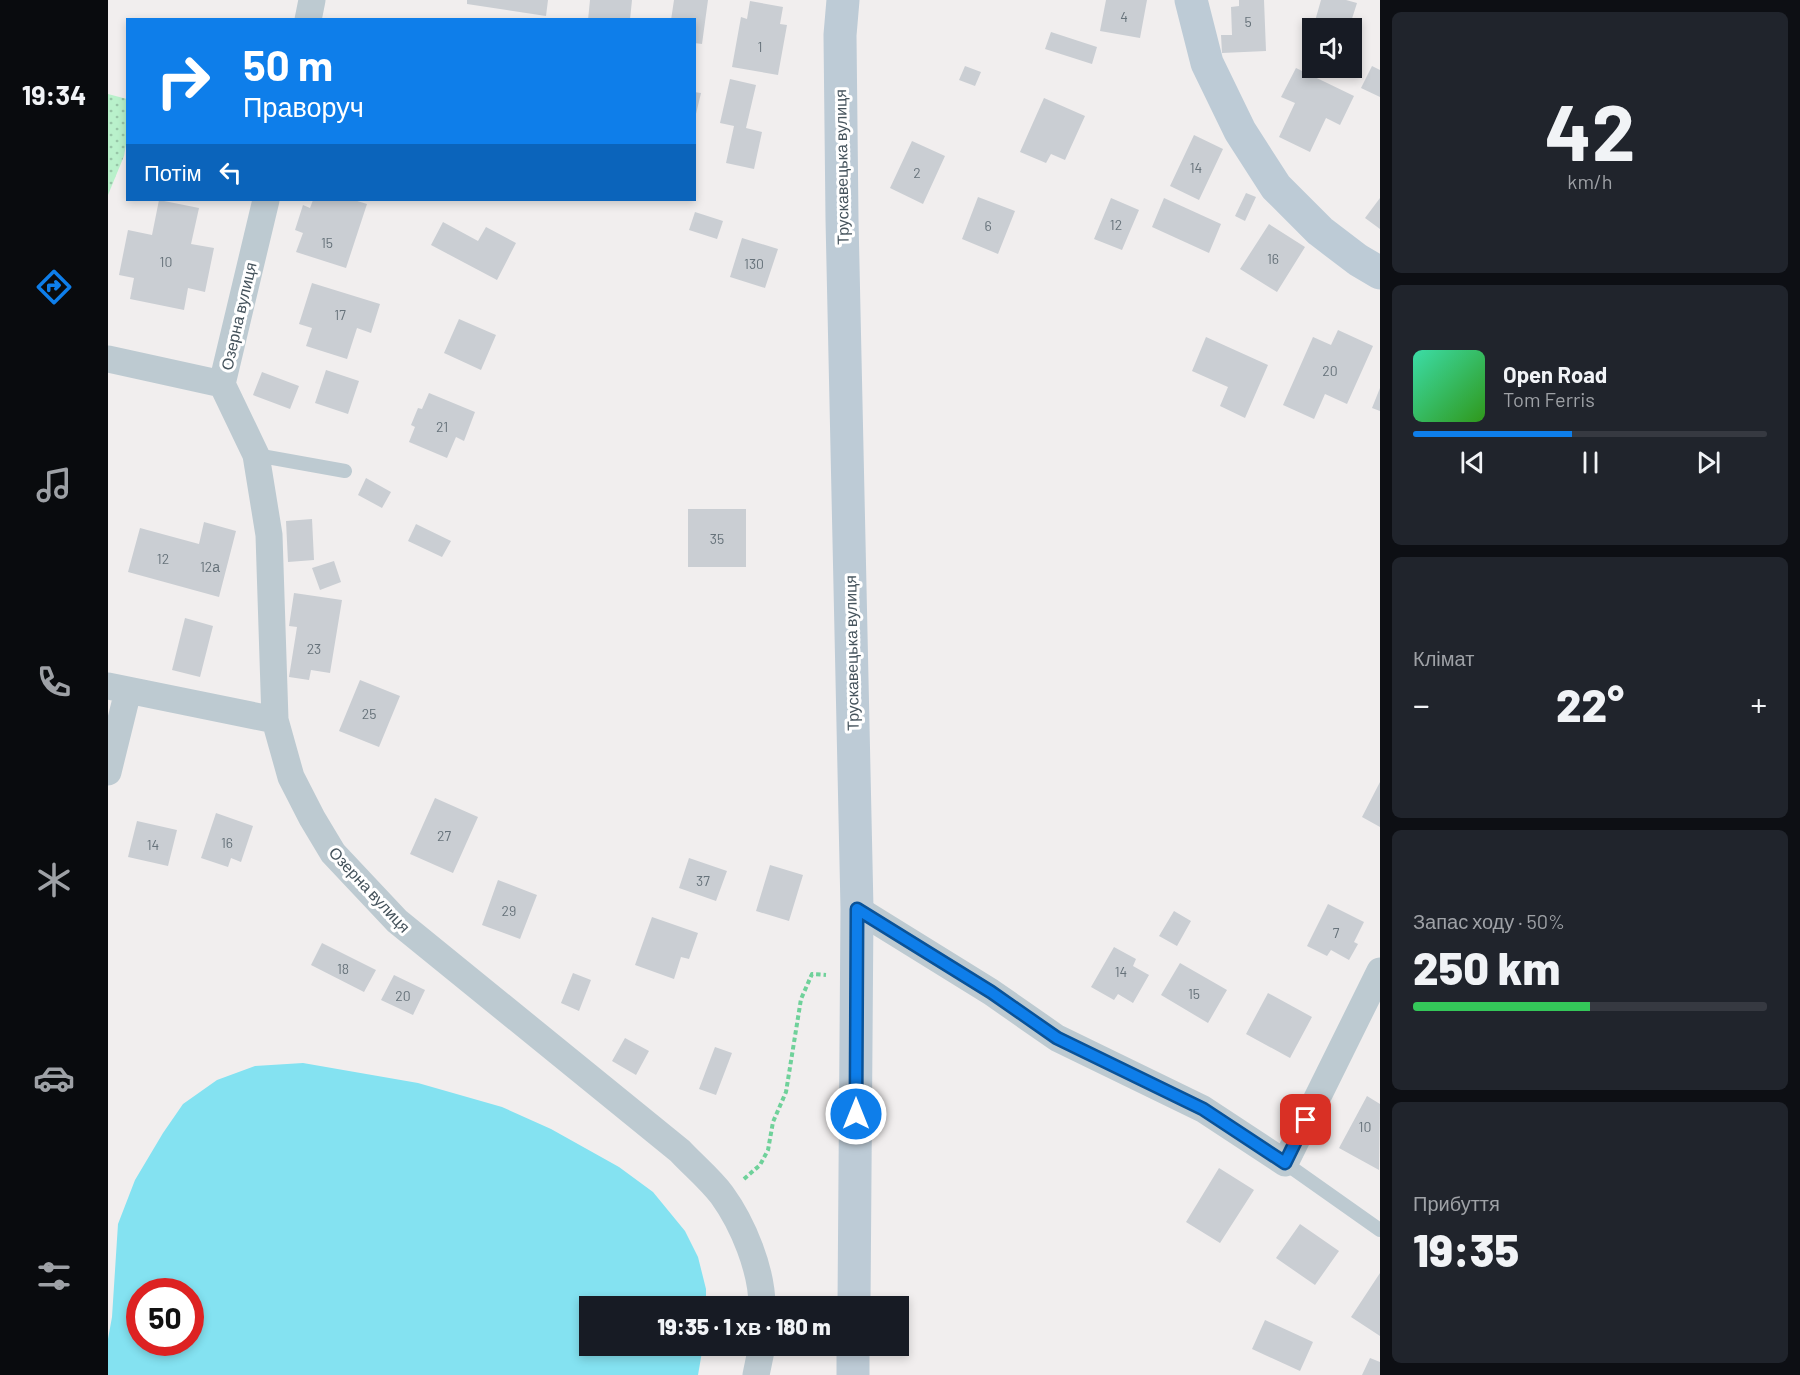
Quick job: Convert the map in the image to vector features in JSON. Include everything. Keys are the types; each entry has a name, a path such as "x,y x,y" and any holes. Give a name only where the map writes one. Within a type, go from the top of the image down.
{"main road":[{"name":"Трускавецька вулиця","path":"843,0 840,35 842,219 857,909 854,1296"},
{"path":"1191,0 1207,63 1240,131 1276,187 1320,231 1358,260 1380,273"},
{"path":"853,1356 853,1375"}],"street":[{"path":"308,18 312,0"},
{"name":"Озерна вулиця","path":"266,201 222,384 256,455 269,535 274,720 291,777 333,853 397,921 680,1151 721,1193 741,1226 762,1288 762,1296"},
{"path":"108,359 222,384"},
{"path":"108,772 118,688 274,720"},
{"path":"857,909 991,992 1057,1038 1203,1109 1285,1163 1380,970"},
{"path":"756,1375 760,1356"}],"lane":[{"path":"256,455 345,471"},
{"path":"1285,1163 1380,1230"}],"path":[{"path":"721,1193 747,1177 760,1165 768,1150 773,1122 786,1092 801,999 812,974 857,978"}],"green space":[{"path":"108,94 126,99 126,145 124,156 108,195"}],"water":[{"path":"303,1063 418,1083 502,1107 551,1129 619,1167 653,1192 685,1231 698,1257 706,1296 579,1296 579,1356 701,1356 698,1375 108,1375 108,1339 112,1317 118,1224 135,1180 163,1133 183,1104 217,1080 255,1066"}],"building":[{"path":"467,0 548,0 546,16 467,4"},
{"path":"590,0 632,0 630,18 588,18"},
{"path":"674,0 708,0 702,44 696,43 696,18 671,18"},
{"path":"1106,0 1147,0 1140,38 1100,31"},
{"path":"1239,0 1264,0 1266,51 1222,53 1221,35 1232,35 1231,7 1239,6"},
{"path":"1321,0 1346,0 1357,3 1352,18 1316,18"},
{"path":"750,1 783,7 780,24 787,25 778,75 732,67 741,17 747,19"},
{"path":"1051,32 1097,47 1092,64 1045,49"},
{"path":"965,66 981,72 975,86 959,80"},
{"path":"1372,66 1380,70 1380,97 1361,88"},
{"path":"1296,68 1302,71 1302,78 1317,78 1354,96 1340,125 1326,118 1310,152 1279,137 1295,103 1281,97"},
{"path":"730,79 756,85 746,128 762,132 754,169 726,163 734,126 720,123"},
{"path":"696,92 701,93 696,114"},
{"path":"1044,98 1085,116 1065,160 1051,154 1046,163 1020,152"},
{"path":"1194,135 1223,149 1199,200 1170,186"},
{"path":"912,141 945,156 923,204 890,188"},
{"path":"1246,193 1256,197 1245,221 1235,216"},
{"path":"978,197 1015,211 998,254 962,239"},
{"path":"1111,198 1139,210 1122,250 1094,239"},
{"path":"1164,198 1221,224 1209,253 1152,227"},
{"path":"1380,198 1380,229 1365,218"},
{"path":"159,201 199,208 191,244 214,248 205,292 188,288 184,310 130,299 134,278 119,275 128,230 152,235"},
{"path":"313,201 357,201 367,204 346,268 296,252 303,233 295,230 303,205 310,208"},
{"path":"695,212 723,221 717,239 689,230"},
{"path":"443,222 478,241 486,227 516,243 497,280 431,245"},
{"path":"1269,224 1305,247 1277,292 1240,269"},
{"path":"742,238 778,249 765,288 730,277"},
{"path":"312,283 380,304 371,333 357,328 347,359 306,346 312,328 299,324"},
{"path":"459,319 496,335 481,370 444,353"},
{"path":"1338,330 1373,346 1347,404 1325,394 1314,419 1283,405 1313,337 1331,345"},
{"path":"1206,337 1268,365 1245,418 1220,406 1228,387 1192,371"},
{"path":"326,370 359,381 348,414 315,403"},
{"path":"262,372 299,386 290,409 253,395"},
{"path":"1380,388 1380,411 1372,408"},
{"path":"429,393 475,412 464,441 456,437 447,458 409,442 415,427 411,425 418,408 422,409"},
{"path":"366,478 391,492 382,508 358,495"},
{"path":"688,509 746,509 746,567 688,567"},
{"path":"312,519 314,560 288,562 286,521"},
{"path":"204,522 236,531 219,597 128,572 140,528 199,544"},
{"path":"416,524 451,541 442,557 408,541"},
{"path":"334,561 341,582 320,590 312,568"},
{"path":"294,593 342,600 330,673 311,670 309,680 289,677 297,627 289,626"},
{"path":"185,618 213,626 200,677 172,670"},
{"path":"360,680 400,696 379,747 339,731"},
{"path":"1380,782 1380,827 1362,817"},
{"path":"435,798 478,817 453,873 410,854"},
{"path":"216,813 253,826 241,862 231,858 228,867 201,858"},
{"path":"137,821 177,830 168,866 128,857"},
{"path":"689,858 727,871 716,901 679,888"},
{"path":"770,865 803,875 789,921 756,911"},
{"path":"498,880 537,895 520,939 482,925"},
{"path":"1328,904 1364,922 1354,942 1358,944 1349,960 1331,950 1327,956 1307,946"},
{"path":"1174,911 1191,921 1177,946 1159,936"},
{"path":"652,917 698,933 689,959 681,957 674,979 635,965"},
{"path":"322,943 376,970 364,992 311,965"},
{"path":"1114,947 1136,959 1133,966 1149,975 1133,1003 1118,994 1114,1000 1091,987"},
{"path":"1180,963 1227,990 1208,1023 1161,995"},
{"path":"573,973 591,980 579,1011 561,1003"},
{"path":"394,975 425,990 413,1015 381,1000"},
{"path":"1268,993 1312,1017 1290,1058 1246,1034"},
{"path":"625,1038 649,1051 636,1075 612,1061"},
{"path":"715,1047 732,1053 716,1095 699,1089"},
{"path":"1367,1096 1380,1104 1379,1170 1339,1148"},
{"path":"1219,1168 1254,1190 1220,1243 1186,1222"},
{"path":"1300,1224 1339,1251 1315,1285 1276,1258"},
{"path":"1380,1273 1380,1336 1351,1317"},
{"path":"1265,1320 1313,1342 1300,1371 1252,1349"},
{"path":"1370,1358 1380,1362 1380,1375 1362,1375"}],"route":[{"path":"856,1114 857,909 991,992 1057,1038 1203,1109 1285,1163 1306,1120"}]}
